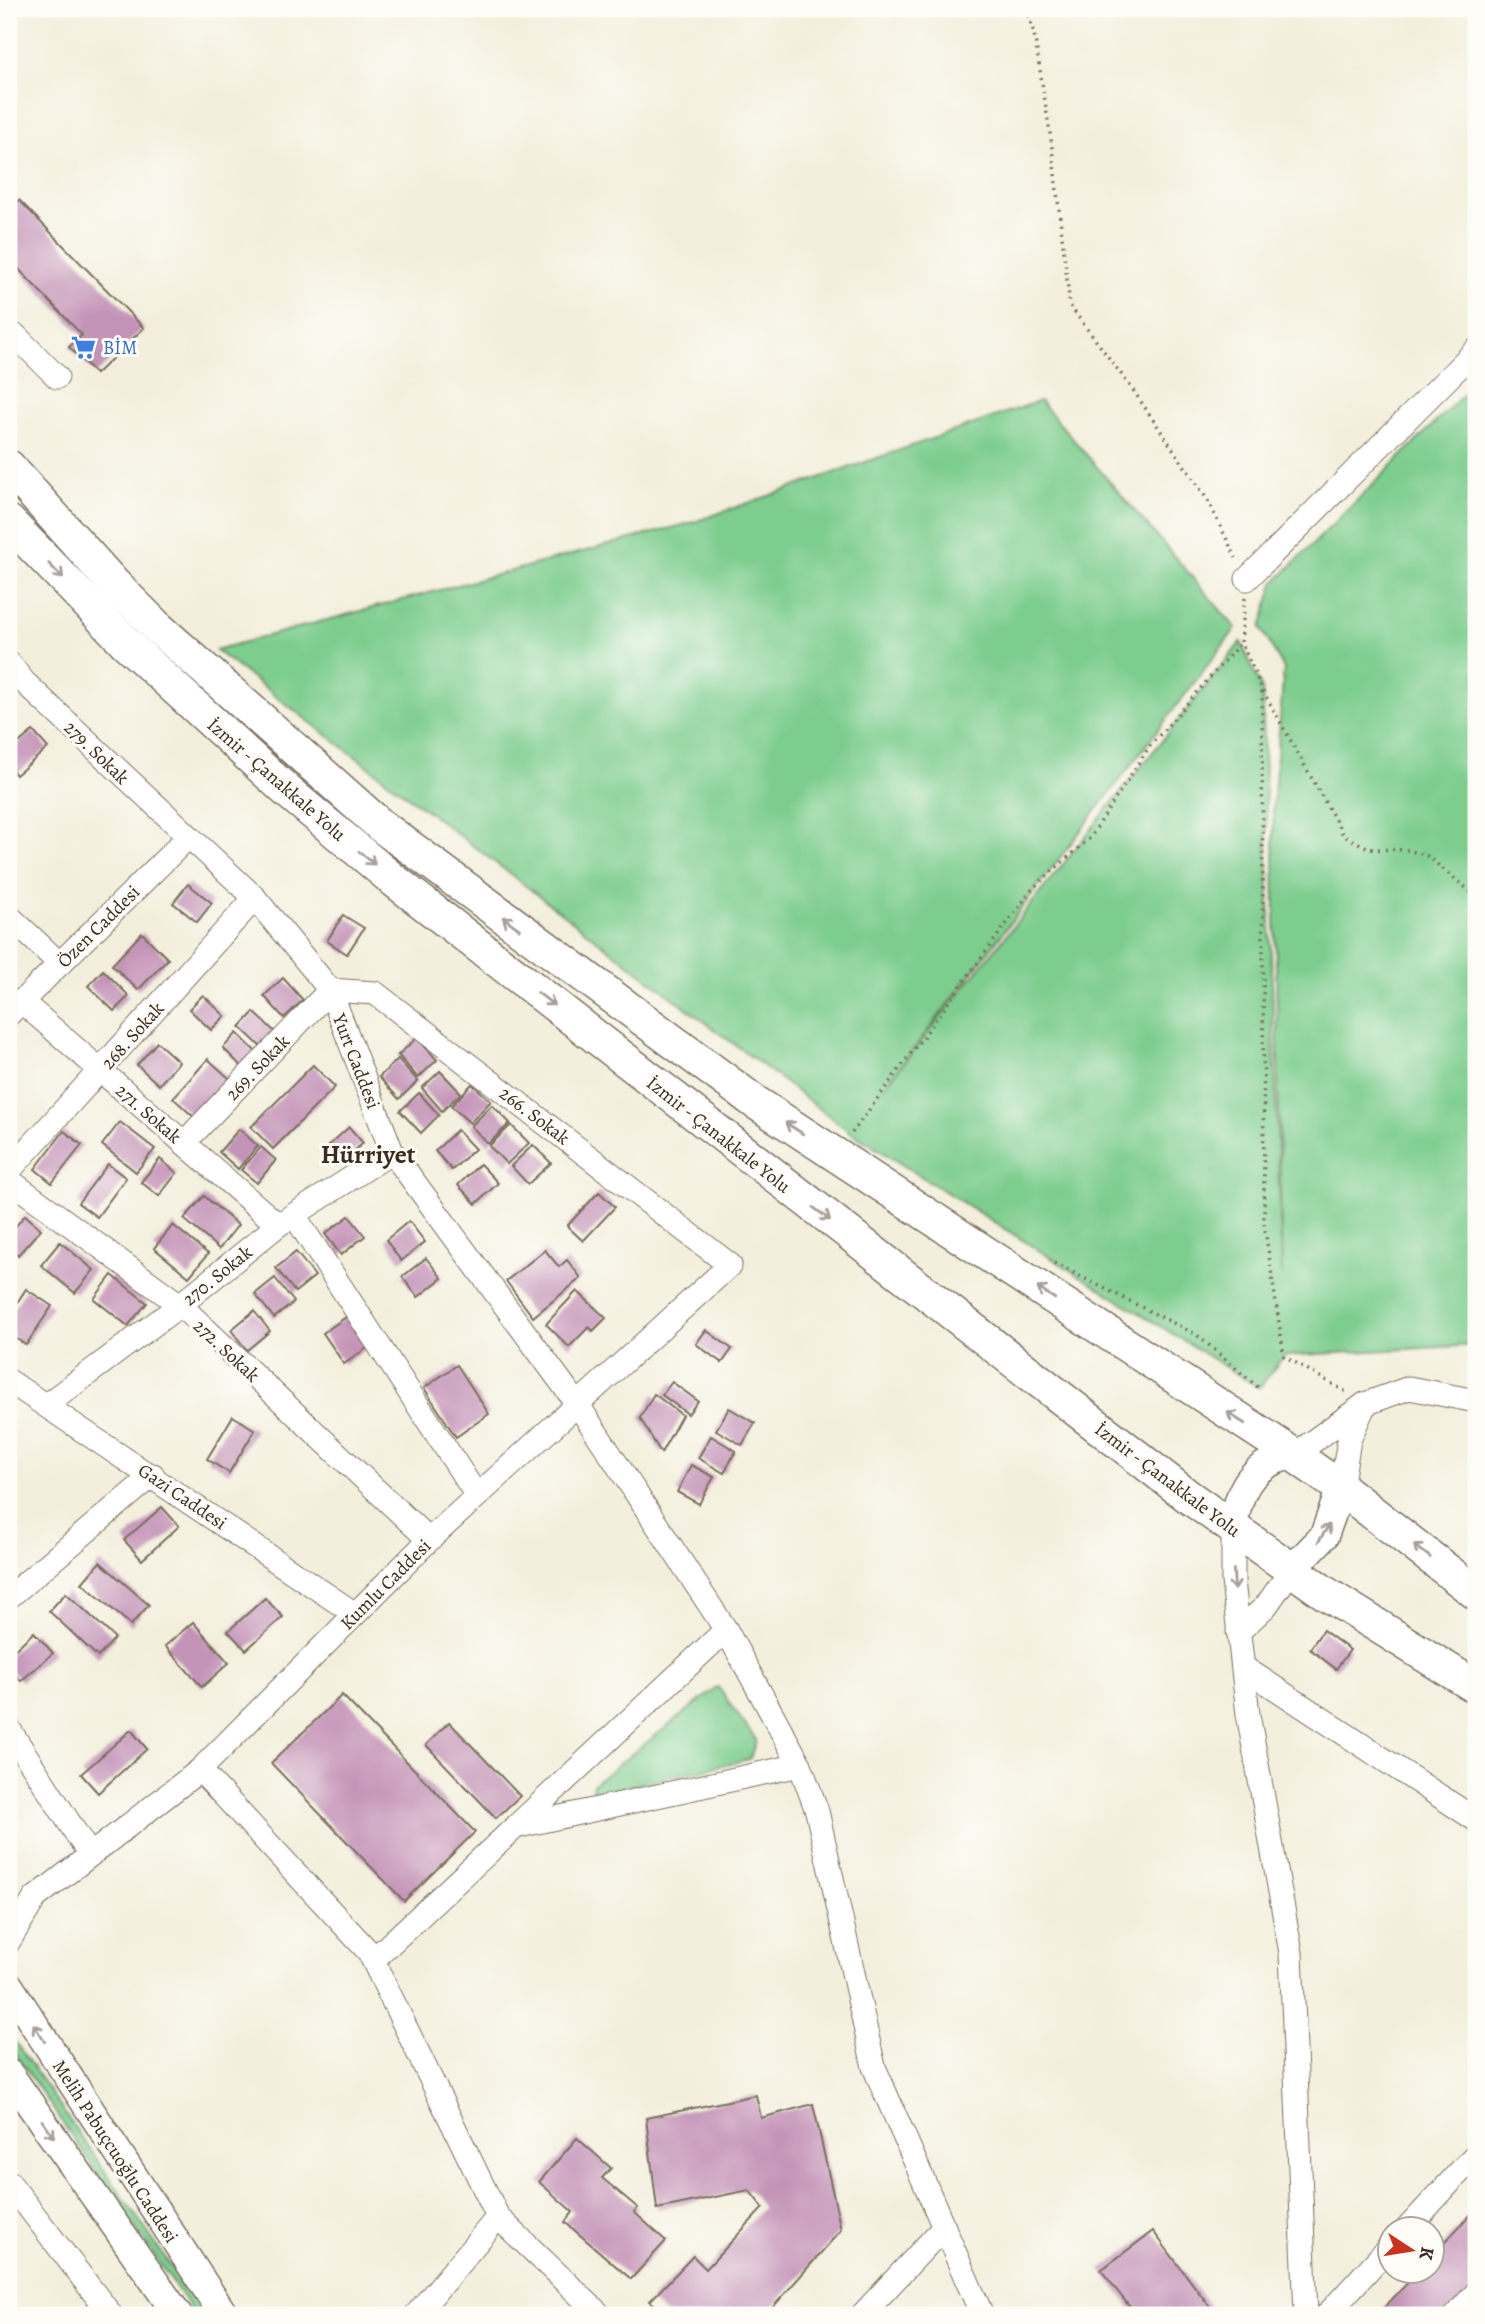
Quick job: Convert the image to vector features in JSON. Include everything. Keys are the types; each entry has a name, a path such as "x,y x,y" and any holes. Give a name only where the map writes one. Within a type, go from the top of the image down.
{"highway":[{"name":"İzmir - Çanakkale Yolu","path":"9,467 114,584 155,625 380,825 755,1102 1294,1455 1341,1488 1476,1593"},
{"name":"İzmir - Çanakkale Yolu","path":"9,522 126,643 287,791 391,878 1233,1529 1476,1687"}],"main road":[{"path":"1233,1529 1238,1501 1249,1476 1271,1461 1294,1455"},
{"path":"1292,1569 1324,1536 1341,1488"},
{"name":"Melih Pabuçcuoğlu Caddesi","path":"9,1986 224,2315"},
{"name":"Melih Pabuçcuoğlu Caddesi","path":"9,2074 178,2315"}],"street":[{"path":"11,336 57,377"},
{"path":"1247,579 1476,350"},
{"name":"279. Sokak","path":"9,663 16,689 187,838"},
{"name":"Yurt Caddesi","path":"187,838 255,898 330,990 392,1152 578,1405 726,1630 800,1765 817,1811 874,2067 982,2315"},
{"name":"Özen Caddesi","path":"15,1008 187,838"},
{"name":"268. Sokak","path":"9,1171 255,898"},
{"path":"9,916 60,964"},
{"name":"269. Sokak","path":"184,1143 330,990"},
{"name":"266. Sokak","path":"330,990 375,993 730,1265"},
{"name":"271. Sokak","path":"15,1008 100,1070 184,1143 286,1220 477,1496"},
{"name":"270. Sokak","path":"46,1405 180,1305 286,1220 392,1152"},
{"name":"272. Sokak","path":"9,1180 180,1305 429,1540"},
{"name":"Kumlu Caddesi","path":"35,1898 200,1770 429,1540 730,1265"},
{"name":"Gazi Caddesi","path":"9,1381 153,1475 355,1614"},
{"path":"1294,1455 1365,1404 1409,1388 1476,1401"},
{"path":"1341,1488 1349,1440 1365,1404"},
{"path":"9,1597 153,1475"},
{"path":"1233,1529 1233,1581 1248,1714 1290,1953 1306,2315"},
{"path":"1238,1632 1266,1606 1292,1569"},
{"path":"373,1960 726,1630"},
{"path":"1242,1667 1476,1820"},
{"path":"9,1729 90,1855"},
{"path":"519,1826 800,1765"},
{"path":"200,1770 369,1952 498,2217 600,2315"},
{"path":"9,1906 35,1898"},
{"path":"9,1941 35,1898"},
{"path":"1419,2216 1476,2154"},
{"path":"9,2182 111,2315"},
{"path":"416,2315 498,2217"},
{"path":"862,2315 944,2227"},
{"path":"1327,2315 1376,2262"},
{"path":"1456,2315 1476,2293"}],"path":[{"path":"1026,9 1034,33 1051,139 1070,306 1133,390 1207,499 1247,579 1241,642 1262,689 1316,781 1336,826 1344,836 1371,849 1408,850 1427,856 1476,896"},
{"path":"860,1140 850,1132 1033,888 1090,838 1149,747 1241,642"},
{"path":"1262,689 1264,1223 1284,1356 1365,1404"},
{"path":"1051,1262 1197,1335 1259,1388"}],"green space":[{"path":"1476,382 1476,1345 1284,1356 1259,1388 850,1132 215,650 694,522 1040,401 1236,628 883,1089 1241,642 1262,689 1282,1276 1273,806 1284,669 1261,628 1274,583"},
{"path":"718,1687 756,1740 750,1759 599,1793 592,1790 593,1784"},
{"path":"9,2033 205,2315 195,2315 9,2045"}],"building":[{"path":"19,200 144,328 96,374 69,347 82,335 9,259 9,210"},
{"path":"33,731 48,748 16,775 9,766 9,751"},
{"path":"188,884 212,903 197,922 173,903"},
{"path":"343,915 364,928 347,954 327,941"},
{"path":"142,933 168,959 138,990 112,965"},
{"path":"103,970 129,996 114,1011 88,986"},
{"path":"283,978 303,1000 284,1018 264,996"},
{"path":"203,995 225,1016 211,1030 189,1009"},
{"path":"254,1012 276,1033 262,1048 240,1027"},
{"path":"237,1033 258,1054 244,1069 223,1048"},
{"path":"417,1038 437,1060 418,1078 398,1055"},
{"path":"157,1042 179,1062 159,1085 137,1065"},
{"path":"208,1059 230,1079 195,1118 173,1098"},
{"path":"398,1059 418,1081 399,1099 379,1077"},
{"path":"313,1065 335,1087 273,1149 251,1127"},
{"path":"440,1071 461,1093 442,1111 422,1088"},
{"path":"472,1084 491,1101 470,1123 451,1106"},
{"path":"419,1093 439,1115 421,1133 400,1111"},
{"path":"492,1105 510,1123 488,1144 471,1126"},
{"path":"120,1122 155,1149 136,1172 102,1145"},
{"path":"511,1125 529,1143 507,1164 489,1146"},
{"path":"349,1127 363,1143 339,1165 325,1149"},
{"path":"239,1129 258,1146 238,1169 219,1152"},
{"path":"457,1130 475,1149 452,1170 435,1151"},
{"path":"64,1131 82,1145 52,1183 35,1169"},
{"path":"533,1145 551,1163 528,1184 511,1166"},
{"path":"261,1147 276,1160 257,1183 241,1170"},
{"path":"160,1159 177,1173 159,1196 141,1182"},
{"path":"108,1164 126,1178 97,1217 78,1203"},
{"path":"480,1164 498,1183 476,1204 458,1185"},
{"path":"599,1192 615,1207 583,1241 567,1226"},
{"path":"204,1196 238,1225 219,1249 184,1219"},
{"path":"25,1215 41,1229 18,1255 9,1247 9,1234"},
{"path":"349,1216 365,1236 341,1255 325,1234"},
{"path":"409,1221 425,1242 401,1261 386,1240"},
{"path":"173,1225 208,1254 189,1277 154,1248"},
{"path":"60,1242 94,1270 75,1293 41,1265"},
{"path":"545,1250 559,1267 567,1260 581,1278 533,1317 506,1281"},
{"path":"296,1252 315,1276 295,1292 276,1268"},
{"path":"426,1258 442,1278 418,1297 402,1277"},
{"path":"112,1275 147,1303 128,1326 94,1299"},
{"path":"275,1278 294,1302 274,1318 255,1294"},
{"path":"26,1289 52,1306 26,1345 9,1334 9,1315"},
{"path":"577,1291 606,1318 593,1331 589,1327 569,1347 546,1324"},
{"path":"254,1311 270,1331 247,1350 231,1330"},
{"path":"349,1315 370,1346 344,1364 323,1333"},
{"path":"706,1330 732,1349 722,1363 696,1344"},
{"path":"457,1365 489,1414 456,1437 424,1388"},
{"path":"672,1382 698,1401 688,1414 662,1395"},
{"path":"654,1394 682,1415 661,1453 640,1418"},
{"path":"729,1408 755,1423 742,1445 716,1430"},
{"path":"233,1416 255,1430 229,1473 207,1459"},
{"path":"711,1436 736,1451 724,1473 698,1458"},
{"path":"691,1465 714,1477 699,1504 677,1492"},
{"path":"162,1507 179,1526 142,1560 124,1540"},
{"path":"100,1562 149,1605 131,1625 82,1583"},
{"path":"66,1593 115,1638 98,1657 49,1611"},
{"path":"265,1598 283,1617 246,1650 228,1631"},
{"path":"193,1622 229,1663 202,1687 165,1646"},
{"path":"1323,1630 1350,1650 1336,1669 1310,1649"},
{"path":"34,1632 53,1653 21,1681 9,1668 9,1655"},
{"path":"342,1695 475,1832 404,1901 271,1763"},
{"path":"449,1722 520,1796 496,1818 426,1745"},
{"path":"131,1730 147,1749 98,1793 81,1774"},
{"path":"756,2095 761,2118 813,2104 841,2230 766,2315 666,2315 650,2301 693,2256 706,2269 763,2208 749,2190 657,2209 646,2118"},
{"path":"577,2138 611,2168 602,2178 638,2208 634,2212 666,2241 631,2279 565,2222 573,2212 539,2182"},
{"path":"1476,2209 1476,2315 1377,2315 1405,2286 1446,2286 1446,2241"},
{"path":"1153,2231 1216,2315 1136,2315 1101,2270"}],"place":[{"name":"BİM","path":"83,347"}],"district":[{"name":"Hürriyet","path":"368,1154"}]}
